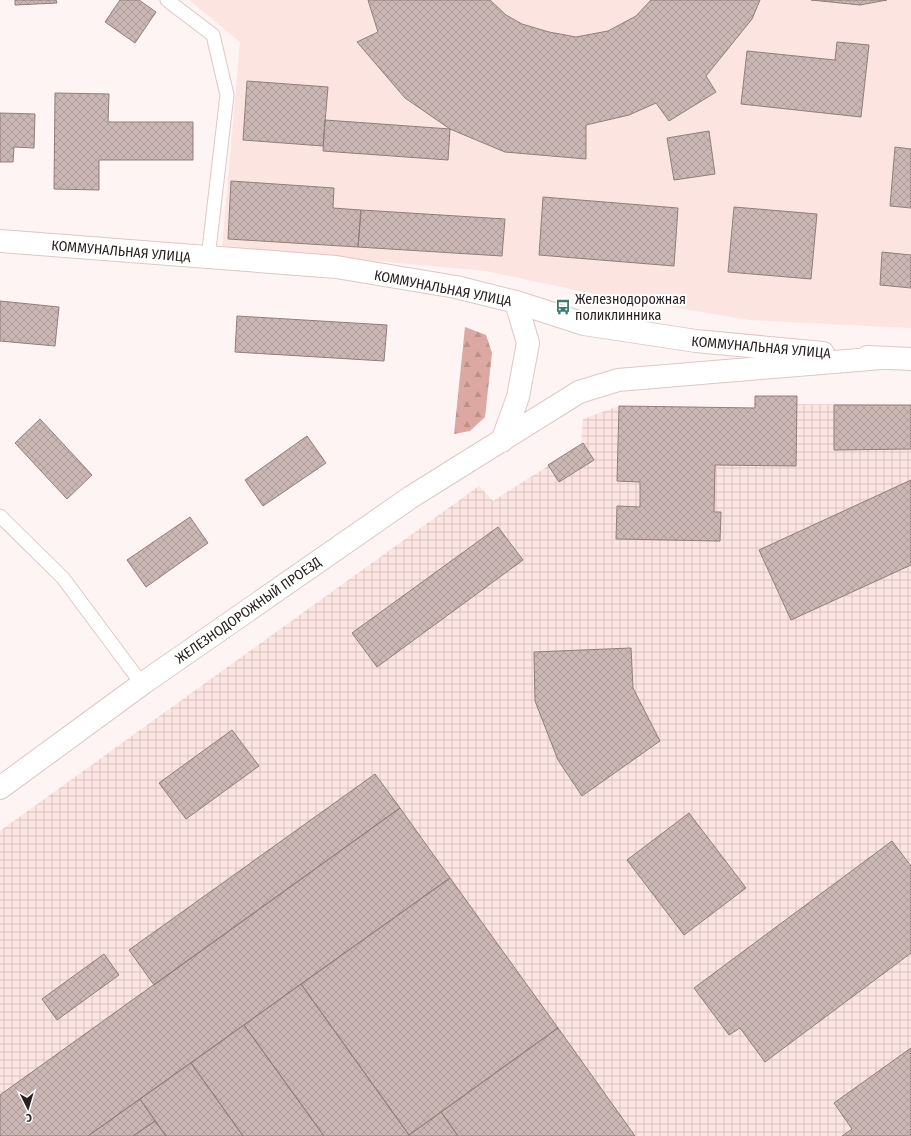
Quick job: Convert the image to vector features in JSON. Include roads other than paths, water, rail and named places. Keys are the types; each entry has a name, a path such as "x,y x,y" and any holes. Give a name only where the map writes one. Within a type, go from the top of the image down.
{"street":[{"name":"КОММУНАЛЬНАЯ УЛИЦА","path":"0,241 336,267 456,287 516,302 584,324 696,341 882,358"},
{"path":"502,441 518,397 528,343 516,302"},
{"path":"882,358 911,359"},
{"name":"ЖЕЛЕЗНОДОРОЖНЫЙ ПРОЕЗД","path":"0,788 142,684 411,496 579,392 618,380 882,358"}],"lane":[{"path":"166,0 213,35 227,95 208,258"},
{"path":"0,516 63,578 142,684"}],"place":[{"name":"Железнодорожная поликлинника","path":"563,307"}]}
